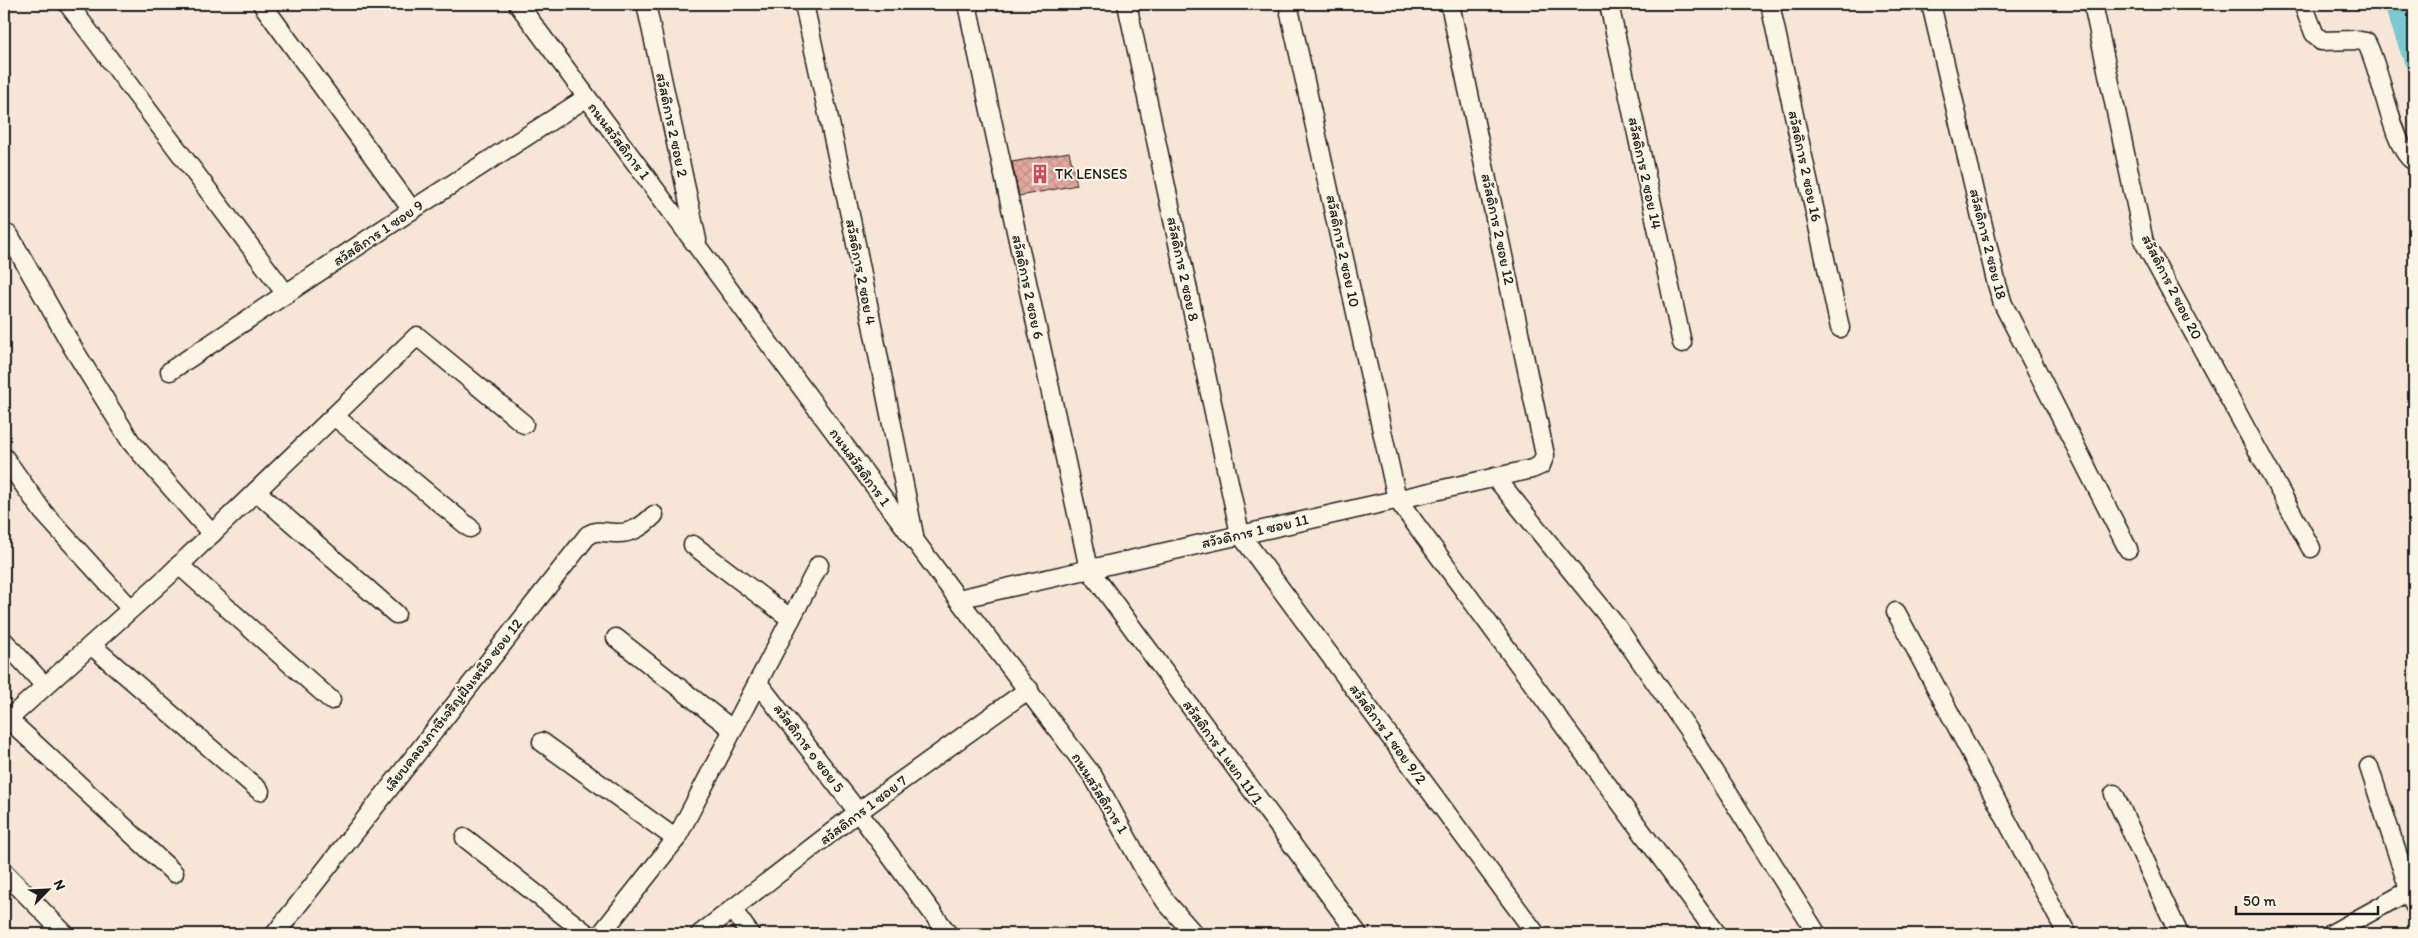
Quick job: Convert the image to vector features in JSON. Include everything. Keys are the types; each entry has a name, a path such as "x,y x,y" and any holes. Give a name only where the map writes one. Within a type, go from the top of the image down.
{"street":[{"path":"68,4 286,294"},
{"path":"262,4 412,210"},
{"name":"ถนนสวัสดิการ 1","path":"518,4 958,599 1092,776 1143,866 1166,902 1194,934"},
{"name":"สวัสดิการ 2 ซอย 2","path":"646,4 698,246"},
{"name":"สวัสดิการ 2 ซอย 4","path":"804,4 853,229 915,540"},
{"name":"สวัสดิการ 2 ซอย 6","path":"967,4 1089,569"},
{"name":"สวัสดิการ 2 ซอย 8","path":"1127,4 1240,534"},
{"name":"สวัสดิการ 2 ซอย 10","path":"1288,4 1397,499"},
{"name":"สวัสดิการ 2 ซอย 12","path":"1450,4 1545,455"},
{"name":"สวัสดิการ 2 ซอย 14","path":"1609,4 1682,343"},
{"name":"สวัสดิการ 2 ซอย 16","path":"1770,4 1840,328"},
{"name":"สวัสดิการ 2 ซอย 18","path":"1931,4 1996,282 2003,304 2128,549"},
{"name":"สวัสดิการ 2 ซอย 20","path":"2093,4 2144,242 2311,548"},
{"path":"2303,4 2314,33 2321,41 2355,40 2366,42 2377,69 2396,134 2409,159 2414,161"},
{"name":"สวัสดิการ 1 ซอย 9","path":"170,371 412,210 586,98"},
{"path":"9,235 73,348 131,442 212,534"},
{"path":"174,873 6,721 179,565 417,336 524,424"},
{"path":"334,416 470,528"},
{"name":"สวัวดิการ 1 ซอย 11","path":"958,599 1495,477 1541,465 1545,455"},
{"path":"4,457 43,512 131,609"},
{"path":"1495,477 1617,627 1687,728 1817,934"},
{"path":"256,491 396,614"},
{"path":"1397,499 1718,934"},
{"name":"เลียบคลองภาษีเจริญฝั่งเหนือ ซอย 12","path":"275,934 588,535 600,531 615,533 637,529 654,515"},
{"name":"สวัสดิการ 1 ซอย 9/2","path":"1240,534 1536,934"},
{"path":"693,544 791,619"},
{"path":"179,565 331,700"},
{"path":"601,934 676,839 820,565"},
{"name":"สวัสดิการ 1 แยก 11/1","path":"1089,569 1358,934"},
{"path":"1896,612 2067,934"},
{"path":"616,638 733,730"},
{"path":"4,641 45,686"},
{"path":"91,645 260,791"},
{"name":"สวัสดิการ ๑ ซอย 5","path":"758,683 858,812 948,934"},
{"name":"สวัสดิการ 1 ซอย 7","path":"700,934 858,812 1028,690"},
{"path":"542,742 676,839"},
{"path":"2330,934 2413,894 2369,767"},
{"path":"2114,794 2180,934"},
{"path":"465,838 587,934"},
{"path":"4,872 65,934"},
{"path":"732,909 750,934"}],"building":[{"name":"TK LENSES","path":"1069,152 1077,185 1019,196 1012,162"}],"waterway":[{"path":"2394,4 2414,61"}],"place":[{"name":"TK LENSES","path":"1040,174"}]}
